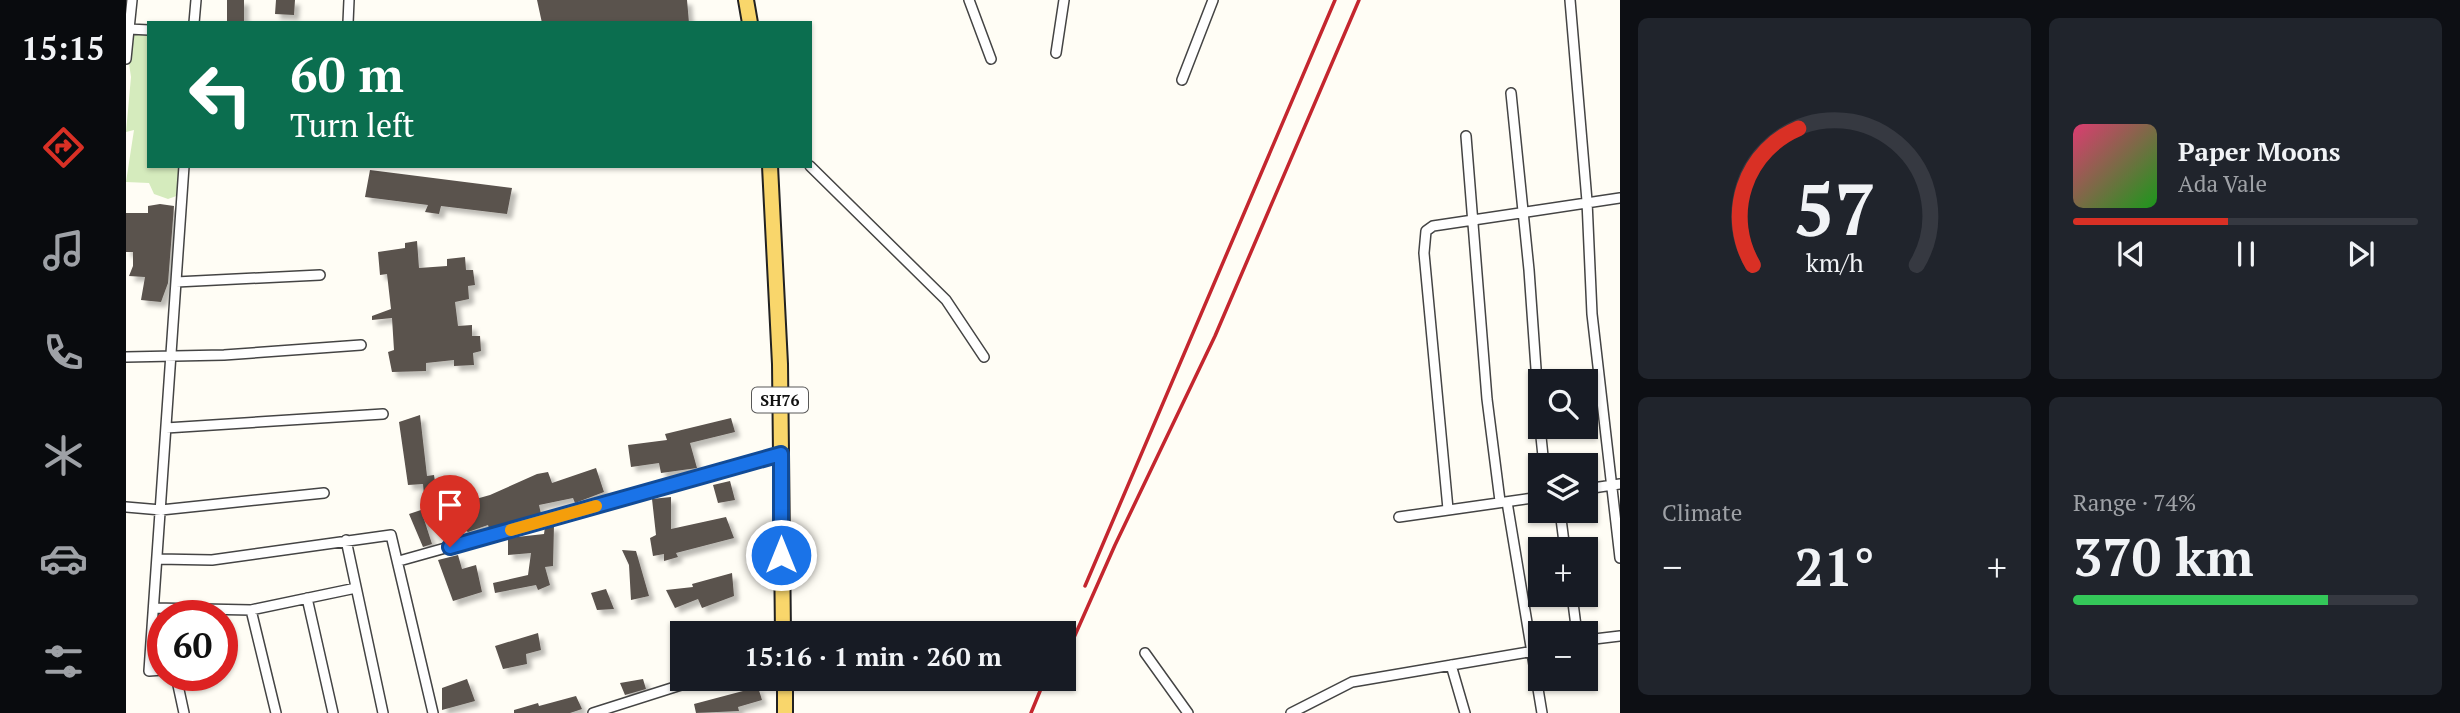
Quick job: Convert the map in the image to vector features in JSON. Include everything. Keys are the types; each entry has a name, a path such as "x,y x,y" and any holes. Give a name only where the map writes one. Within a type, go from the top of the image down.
{"main road":[{"path":"746,0 750,21"},
{"name":"SH76","path":"770,168 780,364 783,621"},
{"path":"785,691 786,713"}],"street":[{"path":"126,59 132,0"},
{"path":"194,21 196,0"},
{"path":"348,21 349,0"},
{"path":"970,0 991,59"},
{"path":"1056,52 1064,0"},
{"path":"1182,80 1213,0"},
{"path":"1570,0 1587,201 1592,314 1616,484 1620,558"},
{"path":"127,29 147,30"},
{"path":"1511,93 1535,369"},
{"path":"1466,136 1487,399 1503,502 1529,621"},
{"path":"155,600 184,168"},
{"path":"812,168 946,300 984,357"},
{"path":"1448,509 1424,238 1433,226 1620,198"},
{"path":"176,282 320,275"},
{"path":"126,357 171,357 361,345"},
{"path":"166,428 383,414"},
{"path":"399,561 781,454"},
{"path":"1598,487 1616,484"},
{"path":"126,507 161,510 324,493"},
{"path":"1399,517 1528,499"},
{"path":"158,558 212,560 391,535 433,713"},
{"path":"346,540 383,713"},
{"path":"238,610 251,610 356,588"},
{"path":"307,598 333,713"},
{"path":"251,610 276,713"},
{"path":"1598,639 1620,636"},
{"path":"1291,713 1352,682 1528,652"},
{"path":"1146,653 1188,713"},
{"path":"1451,666 1465,713"},
{"path":"593,713 670,689"},
{"path":"179,691 184,713"},
{"path":"1540,691 1542,713"}],"green space":[{"path":"137,30 147,30 147,168 184,168 182,194 168,199 154,194 149,183 126,182 134,130 126,132 131,77 127,50"}],"building":[{"path":"227,0 244,0 244,21 227,21"},
{"path":"276,0 295,0 294,15 275,14"},
{"path":"537,0 687,0 689,21 542,21"},
{"path":"370,170 512,188 507,214 441,206 439,214 425,212 428,205 365,197"},
{"path":"148,206 174,206 168,283 161,302 141,300 145,277 129,276 133,266 133,252 126,252 126,213 148,213"},
{"path":"417,241 419,268 447,266 447,259 465,257 466,270 473,270 475,285 468,286 469,299 455,302 458,326 472,325 472,336 480,336 481,351 473,353 474,365 454,366 454,360 426,363 426,371 392,372 388,352 394,350 392,318 372,320 372,316 391,309 387,274 380,275 378,252 405,248 405,243"},
{"path":"420,415 427,476 434,475 437,495 424,495 423,484 408,485 399,422"},
{"path":"731,418 735,432 690,443 697,468 661,473 659,463 631,467 628,445 667,440 665,434"},
{"path":"596,468 604,492 575,503 573,498 539,505 541,514 489,528 488,525 468,532 455,524 454,519 449,521 444,508 490,495 537,474 548,472 552,483"},
{"path":"730,481 735,500 718,503 713,485"},
{"path":"671,497 671,529 726,517 734,538 676,553 678,557 664,561 664,554 653,556 650,538 656,535 652,499"},
{"path":"421,510 432,544 423,547 409,514"},
{"path":"554,525 553,566 545,567 550,585 538,590 536,585 495,593 493,583 528,575 531,553 508,555 508,538 544,534 545,527"},
{"path":"622,550 636,551 649,596 631,600 629,565"},
{"path":"458,555 462,569 476,565 482,592 453,601 438,560"},
{"path":"732,573 734,596 702,608 698,599 675,608 666,590 693,587 692,584"},
{"path":"606,589 614,609 597,610 591,593"},
{"path":"538,633 541,650 526,654 527,664 503,669 495,646"},
{"path":"467,679 475,701 442,710 442,688"},
{"path":"643,679 646,689 625,695 620,683"},
{"path":"743,691 759,691 762,700 738,707 739,711 696,713 694,704"},
{"path":"576,696 582,709 570,713 514,713 514,710 538,703 539,706"}],"railway":[{"path":"1085,586 1335,0"},
{"path":"1076,633 1215,336 1359,0"},
{"path":"1031,713 1040,691"}],"slow traffic":[{"path":"511,530 596,506"}],"route":[{"path":"450,547 781,454 781,555"}]}
